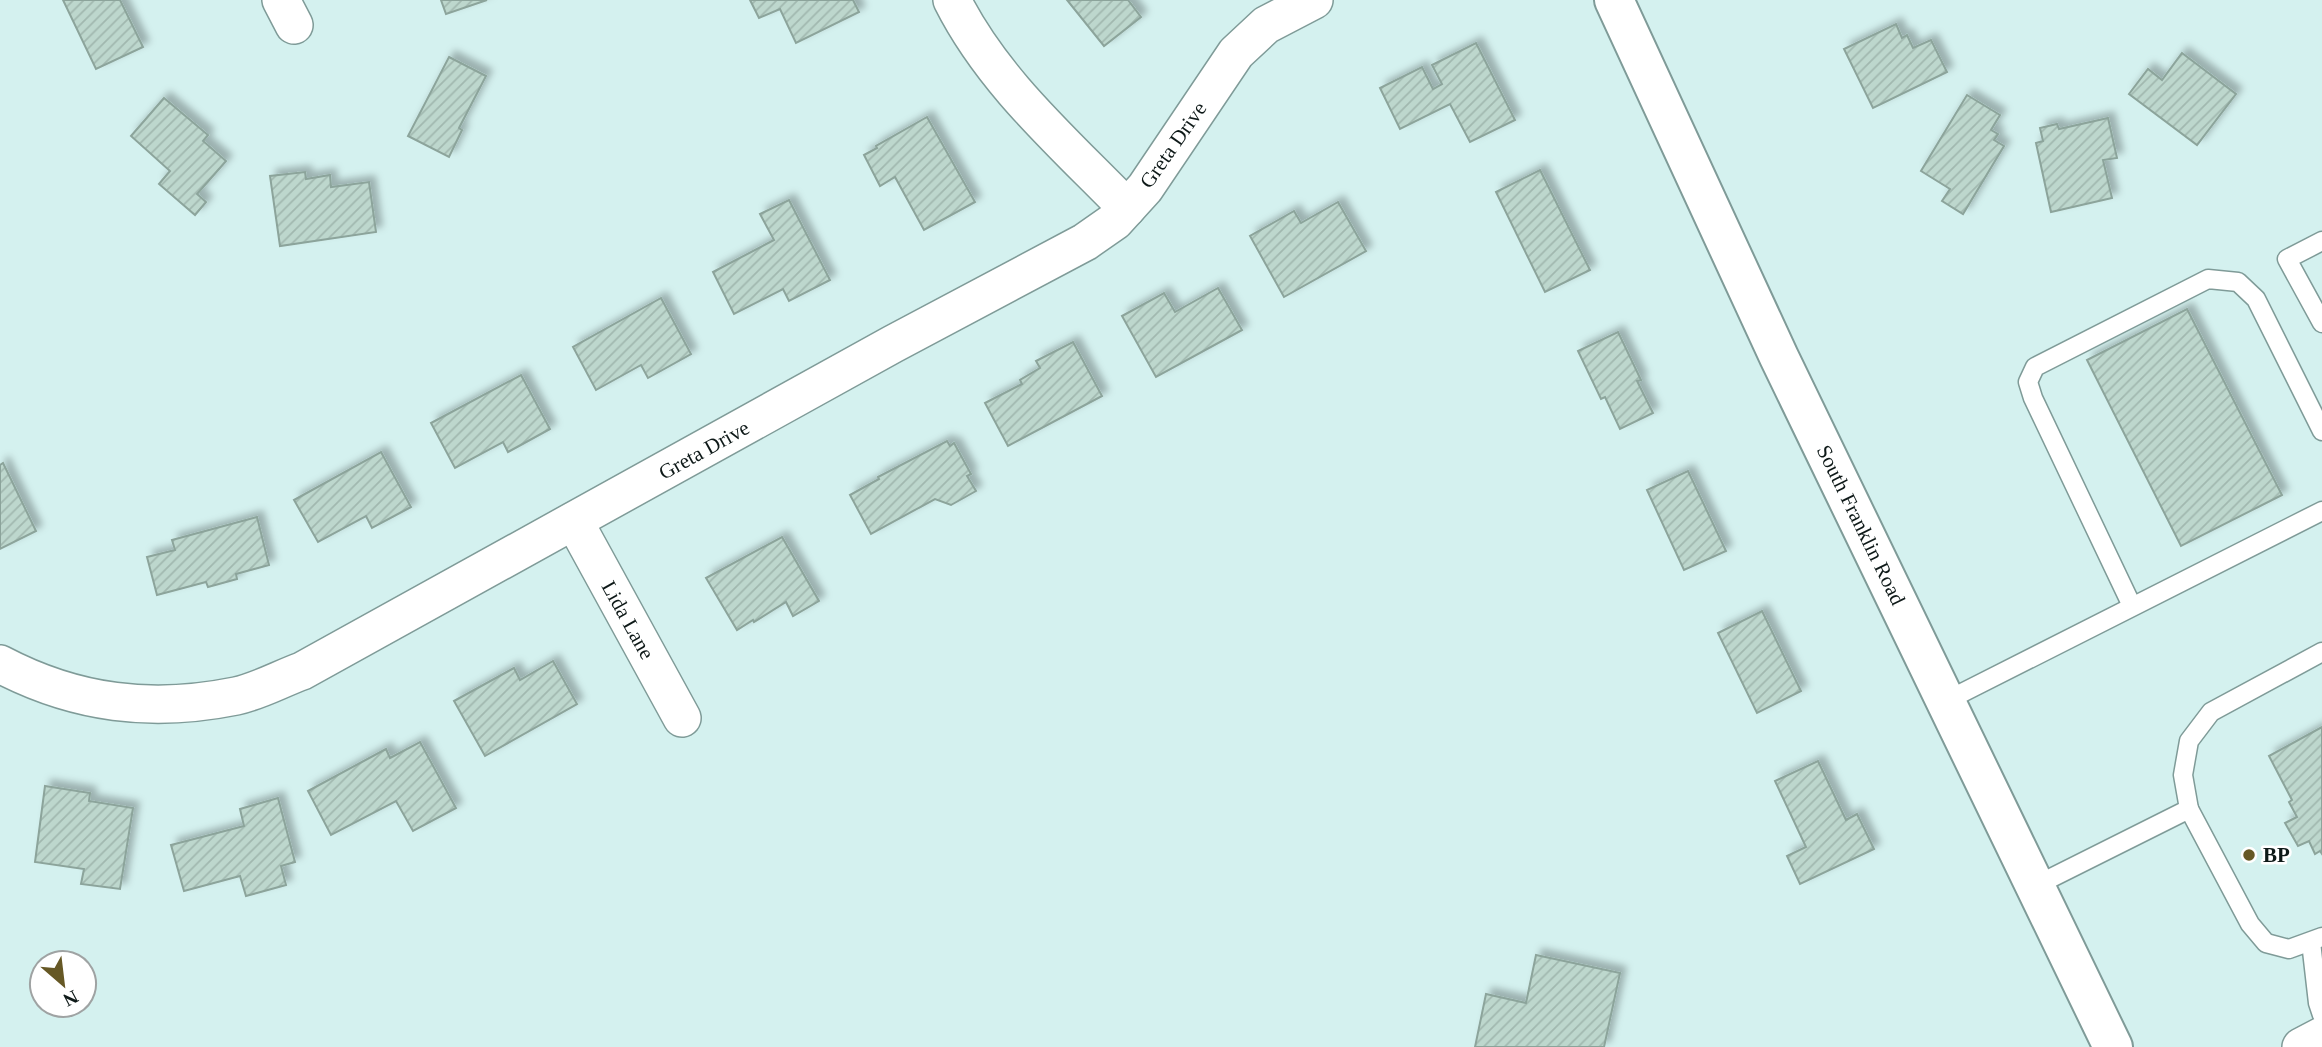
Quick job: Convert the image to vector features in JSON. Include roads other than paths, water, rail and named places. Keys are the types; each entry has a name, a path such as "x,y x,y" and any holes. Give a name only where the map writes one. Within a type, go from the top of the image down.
{"main road":[{"name":"South Franklin Road","path":"1614,0 1779,357 2113,1047"}],"street":[{"path":"952,0 977,44 1012,90 1127,208"},
{"name":"Greta Drive","path":"0,664 49,687 111,702 175,705 238,695 302,671 1084,242 1115,221 1145,188 1236,53 1266,25 1314,0"},
{"name":"Lida Lane","path":"574,521 682,718"},
{"path":"2301,1047 2322,1036"}],"lane":[{"path":"2322,240 2287,259 2322,323"},
{"path":"2132,606 2033,398 2028,382 2035,367 2208,279 2238,282 2256,299 2322,431"},
{"path":"1946,701 2322,511"},
{"path":"2322,652 2211,712 2189,741 2183,775 2189,808 2250,924 2266,943 2289,949 2316,940 2318,1003 2322,1015"},
{"path":"2035,886 2189,808"}],"place":[{"name":"BP","path":"2249,855"}]}
